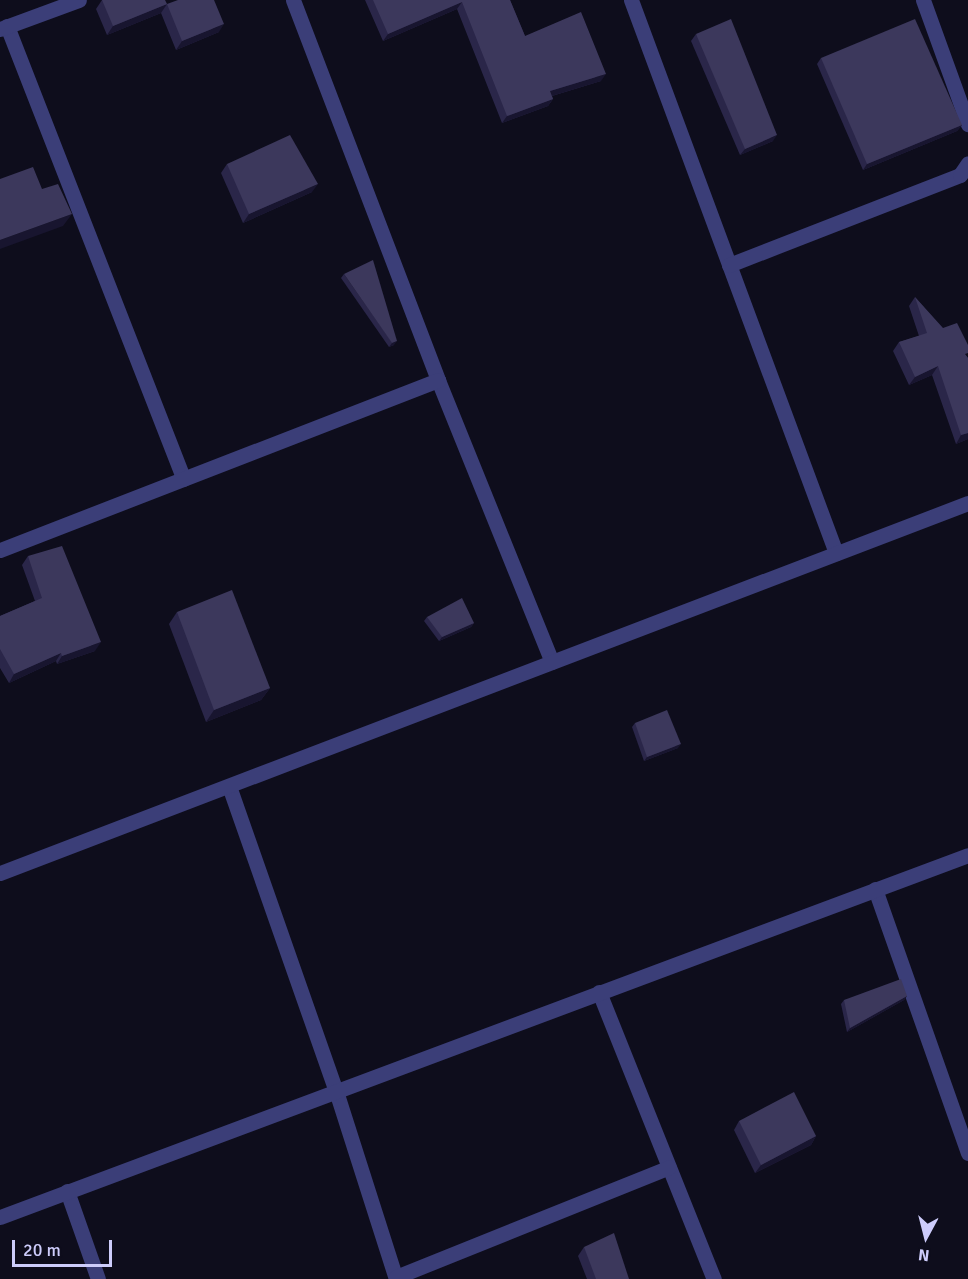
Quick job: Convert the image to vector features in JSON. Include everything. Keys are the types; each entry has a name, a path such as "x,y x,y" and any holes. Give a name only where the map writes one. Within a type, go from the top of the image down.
{"street":[{"path":"78,0 4,28 184,479"},
{"path":"293,0 438,380 552,662"},
{"path":"631,0 836,553"},
{"path":"923,0 968,124"},
{"path":"729,265 960,175 968,163"},
{"path":"0,550 438,380"},
{"path":"0,873 968,503"},
{"path":"229,786 336,1091 396,1278 669,1167"},
{"path":"0,1217 968,855"},
{"path":"875,889 965,1136 968,1153"},
{"path":"599,992 714,1279"},
{"path":"68,1191 98,1279"}],"building":[{"path":"102,0 165,0 167,4 113,26"},
{"path":"178,0 214,0 224,24 182,41 167,4"},
{"path":"373,0 510,0 525,36 581,12 606,74 550,91 553,99 507,116 462,2 388,34"},
{"path":"731,19 777,135 745,149 696,34"},
{"path":"915,19 962,125 867,164 821,58"},
{"path":"290,135 318,184 249,214 227,164"},
{"path":"33,167 42,189 58,184 72,214 0,240 0,179"},
{"path":"373,260 397,341 392,343 344,274"},
{"path":"915,297 943,328 957,323 968,345 968,353 965,354 968,358 968,433 961,435 938,366 915,377 899,342 927,333"},
{"path":"62,546 101,642 62,656 61,653 14,674 0,649 0,616 42,598 28,556"},
{"path":"232,590 270,688 214,710 177,612"},
{"path":"462,598 474,623 442,637 427,617"},
{"path":"667,710 681,744 647,757 635,723"},
{"path":"901,979 907,996 850,1028 844,1000"},
{"path":"794,1092 816,1136 761,1165 739,1121"},
{"path":"614,1233 629,1279 596,1279 584,1247"}]}
